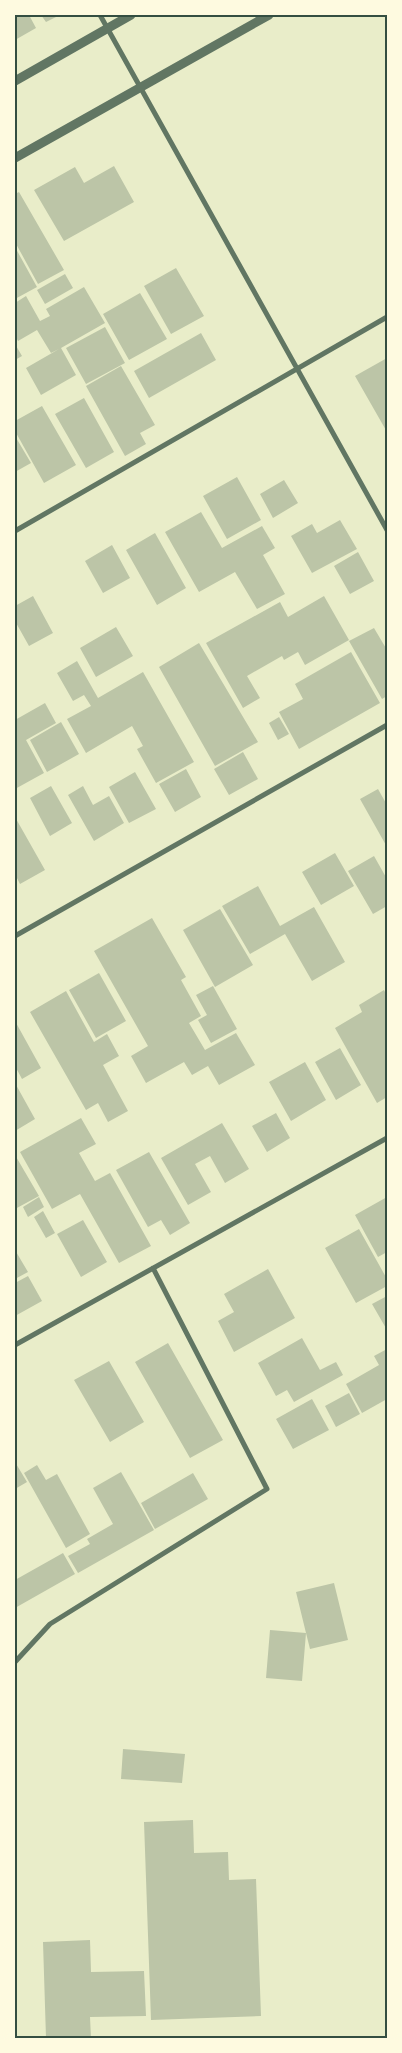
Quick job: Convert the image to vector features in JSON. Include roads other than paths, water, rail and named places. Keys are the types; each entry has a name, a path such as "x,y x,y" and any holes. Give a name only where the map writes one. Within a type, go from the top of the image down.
{"street":[{"path":"100,15 387,530"},
{"path":"15,81 131,15"},
{"path":"15,158 269,15"},
{"path":"15,531 387,317"},
{"path":"15,936 387,725"},
{"path":"15,1345 387,1138"},
{"path":"15,1662 50,1624 267,1489 153,1268"}]}
